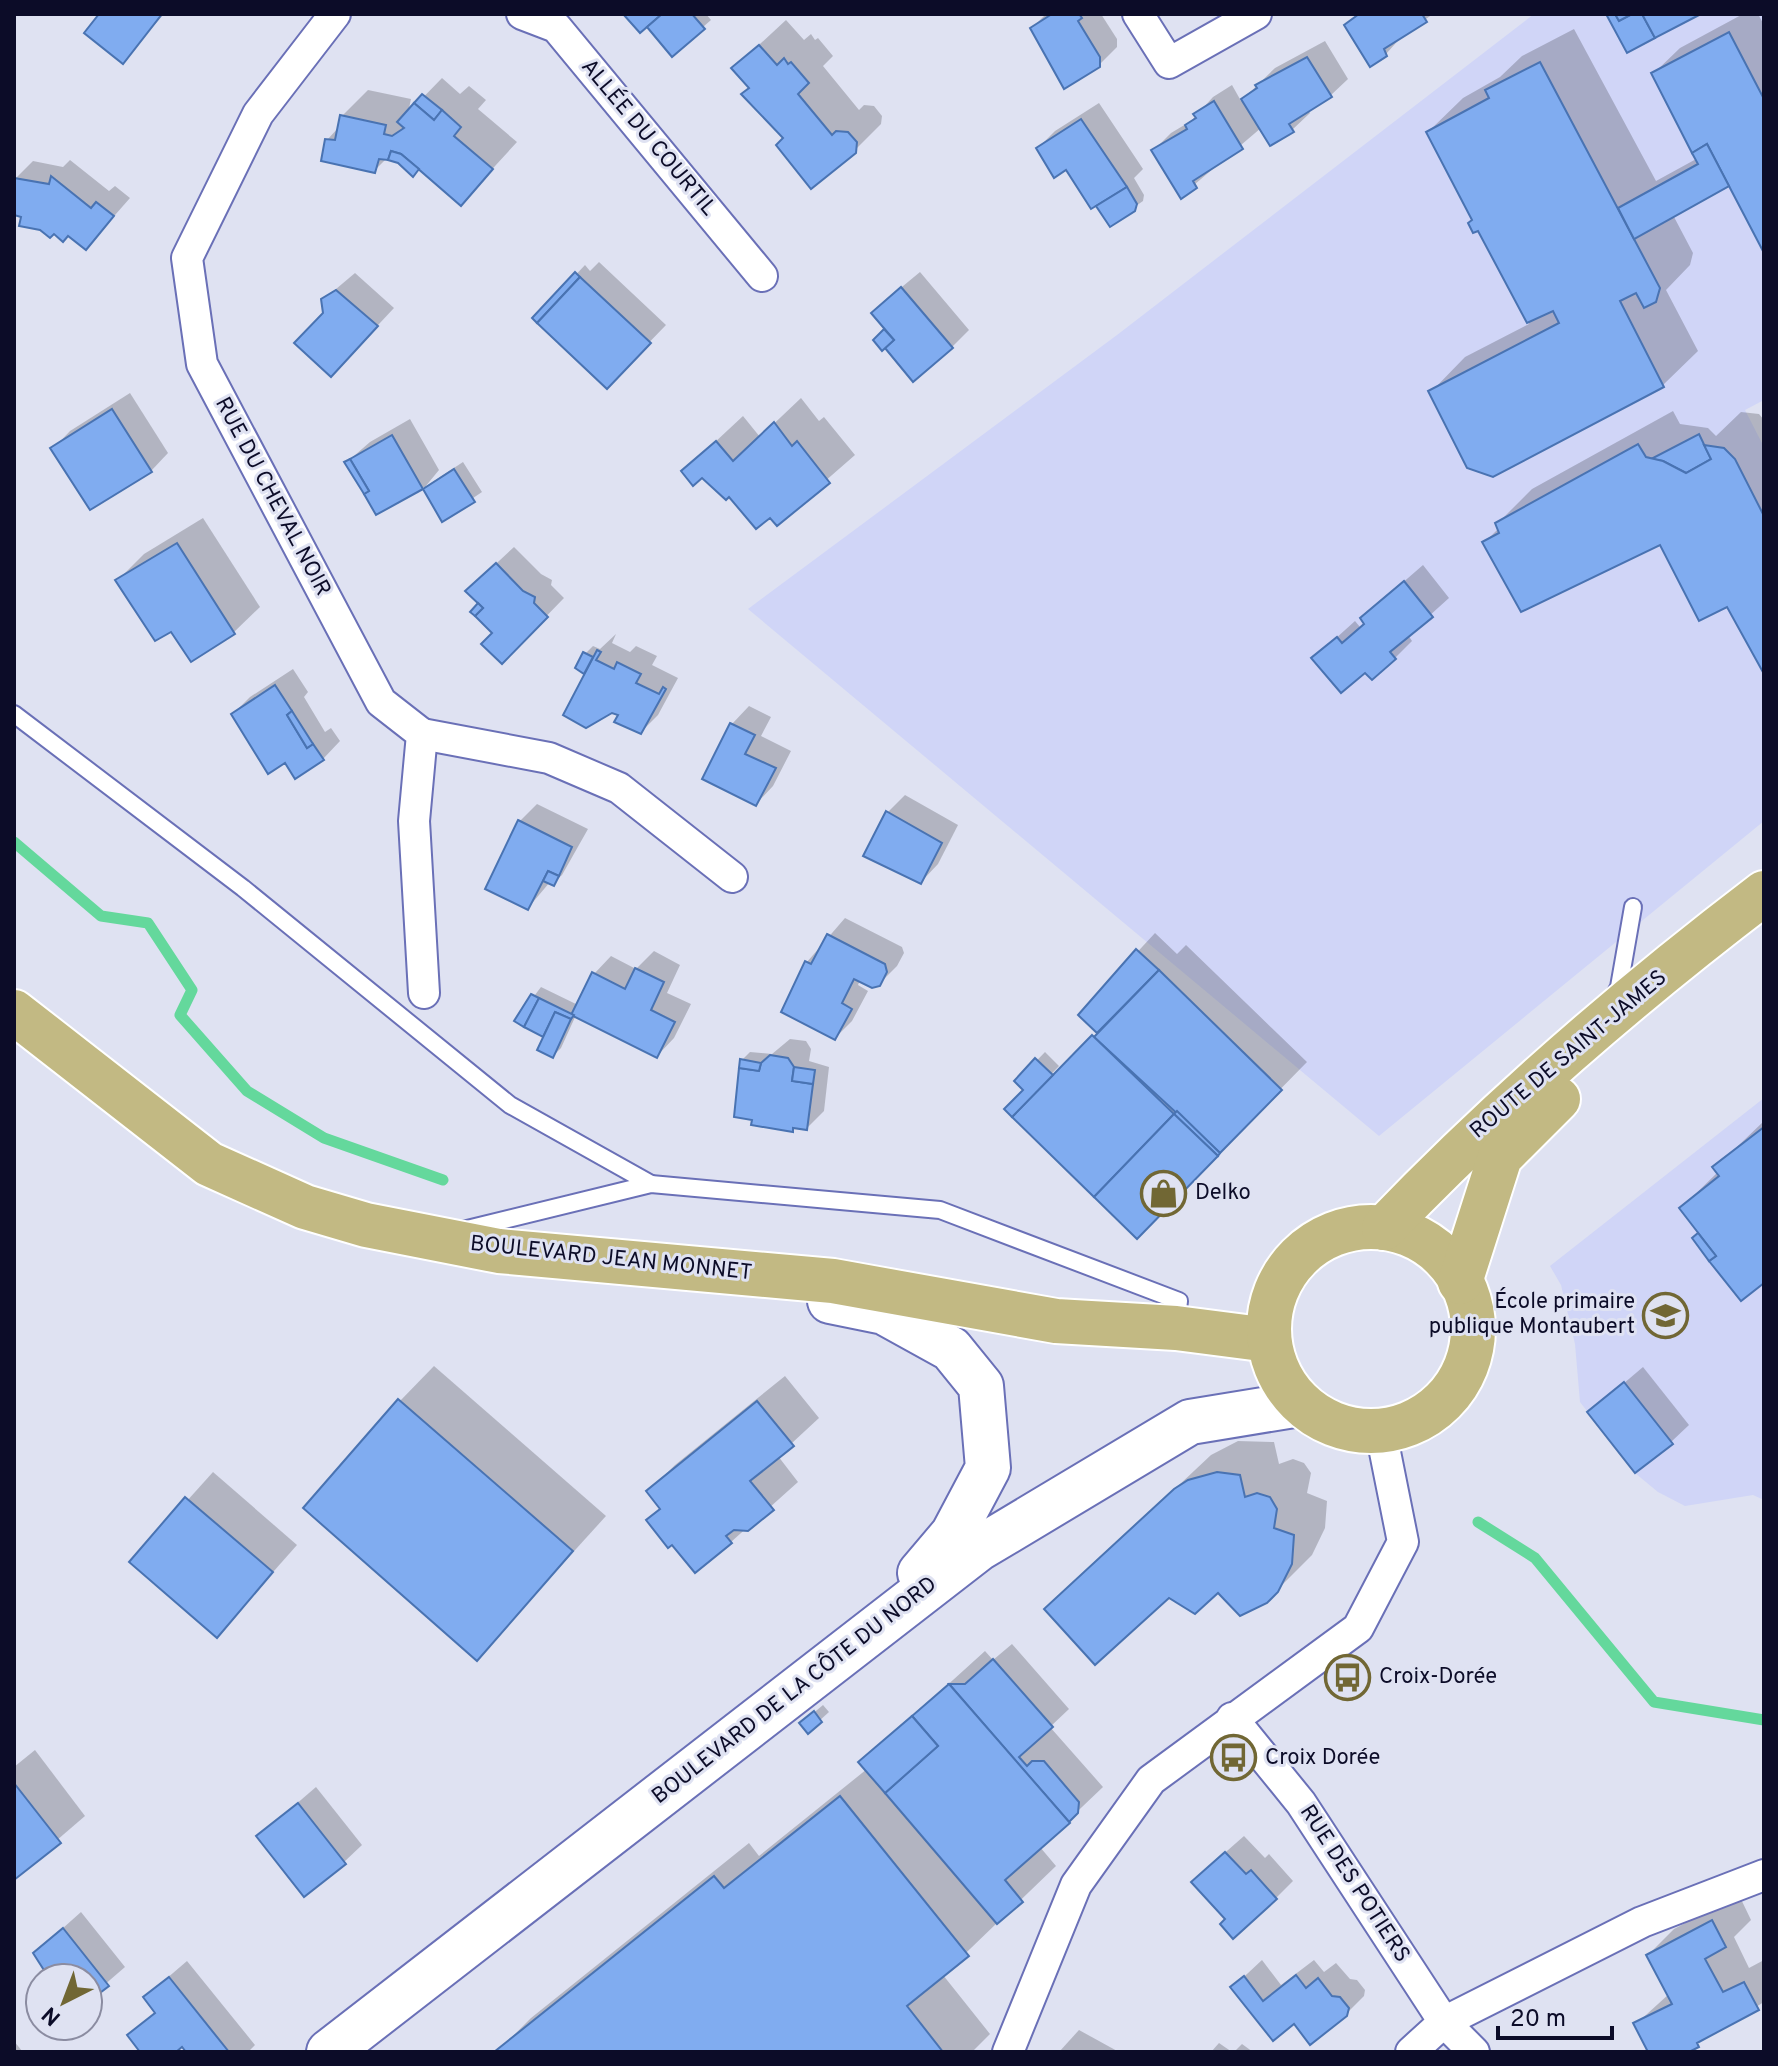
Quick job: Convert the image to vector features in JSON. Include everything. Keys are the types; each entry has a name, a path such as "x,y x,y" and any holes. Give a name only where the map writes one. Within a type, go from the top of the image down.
{"main road":[{"name":"ROUTE DE SAINT-JAMES","path":"1384,1228 1466,1142 1595,1031 1764,893"},
{"name":"ROUTE DE SAINT-JAMES","path":"1460,1282 1500,1157 1544,1110 1764,932"},
{"name":"BOULEVARD JEAN MONNET","path":"14,1012 209,1164 305,1207 426,1239 499,1251 833,1281 1056,1321 1176,1328 1269,1340"},
{"path":"1384,1228 1418,1238 1453,1267 1460,1282 1469,1299 1473,1324 1469,1360 1453,1392 1416,1422 1381,1432 1329,1423 1300,1404 1278,1375 1269,1340 1270,1307 1284,1274 1308,1248 1348,1229 1384,1228"},
{"path":"499,1251 791,1293 884,1312 951,1349 981,1386 988,1468 953,1534 867,1635"},
{"name":"BOULEVARD DE LA CÔTE DU NORD","path":"329,2052 978,1549 1190,1422 1300,1404"}],"street":[{"name":"RUE DU CHEVAL NOIR","path":"335,14 258,114 187,258 202,364 381,702 422,734"},
{"name":"ALLÉE DU COURTIL","path":"522,14 556,27 762,276"},
{"path":"1138,14 1169,63 1256,14"},
{"path":"424,993 414,821 422,734 549,758 619,788 732,877"},
{"path":"1008,2052 1076,1885 1151,1780 1358,1628 1403,1542 1381,1432"},
{"name":"RUE DES POTIERS","path":"1232,1718 1301,1803 1444,2022 1474,2052"},
{"path":"1411,2052 1444,2022 1642,1922 1764,1875"}],"lane":[{"path":"14,714 243,888 510,1105 651,1184"},
{"path":"1595,1031 1619,987 1633,907"},
{"path":"426,1239 651,1184 940,1210 1179,1301 1176,1328"}],"shaded area":[{"path":"1534,14 1764,14 1764,400 1745,410 1764,447 1764,821 1379,1136 748,609 1117,335"},
{"name":"École primaire publique Montaubert","path":"1764,1098 1764,1500 1753,1495 1685,1506 1658,1492 1635,1473 1580,1402 1575,1344 1561,1285 1550,1266"}],"building":[{"path":"99,14 162,14 123,64 84,33"},
{"path":"623,14 662,14 640,33"},
{"path":"662,14 692,14 705,29 672,57 647,27"},
{"path":"1052,14 1079,14 1082,18 1078,21 1100,57 1100,67 1064,89 1030,28"},
{"path":"1359,14 1422,14 1427,22 1384,49 1387,56 1370,67 1344,25"},
{"path":"1606,14 1615,14 1619,21 1632,14 1642,14 1655,38 1627,53"},
{"path":"1615,14 1632,14 1619,21"},
{"path":"1642,14 1701,14 1655,38"},
{"path":"1729,32 1764,99 1764,253 1707,144 1692,153 1651,73"},
{"path":"759,45 777,65 784,58 788,64 791,62 809,83 798,94 832,135 836,131 848,132 857,142 856,153 811,189 776,145 783,138 741,94 749,88 731,68"},
{"path":"1307,57 1332,97 1289,124 1294,132 1270,146 1241,99 1257,88 1255,85"},
{"path":"1540,62 1660,288 1656,302 1644,308 1636,293 1620,301 1664,387 1493,477 1467,468 1428,391 1559,323 1553,311 1527,323 1478,231 1473,233 1468,223 1472,220 1426,132 1489,98 1485,90"},
{"path":"422,94 442,110 434,120 414,103"},
{"path":"1214,101 1243,149 1193,181 1197,188 1181,199 1151,150 1187,129 1185,125 1196,118 1193,114"},
{"path":"414,103 434,120 442,110 461,127 454,136 493,169 461,206 401,154 391,151 388,160 379,159 375,173 321,161 325,139 335,140 340,115 386,125 384,134 392,136 404,128 397,122"},
{"path":"1081,119 1127,187 1091,209 1066,170 1054,178 1036,148"},
{"path":"1707,144 1729,186 1634,239 1618,208 1698,164 1692,153"},
{"path":"391,151 401,154 419,169 413,177 398,163 388,160"},
{"path":"51,176 91,208 96,202 114,216 86,250 68,236 63,242 54,234 50,238 40,230 19,226 21,217 14,215 14,178 49,184"},
{"path":"1127,187 1137,204 1135,211 1110,227 1096,206"},
{"path":"575,272 580,277 537,323 532,318"},
{"path":"580,277 651,343 607,389 537,323"},
{"path":"901,287 953,348 913,382 885,348 894,340 871,313"},
{"path":"336,290 378,326 331,377 294,343 323,313 321,299"},
{"path":"884,329 894,340 882,351 873,340"},
{"path":"112,409 152,472 90,510 50,448"},
{"path":"774,422 792,446 797,441 830,483 777,526 770,518 756,529 729,497 726,500 702,478 693,486 681,471 716,441 733,461"},
{"path":"1699,434 1711,459 1686,473 1663,461 1651,459"},
{"path":"392,435 423,489 376,515 364,494 369,491 350,459"},
{"path":"1638,444 1646,457 1663,461 1686,473 1711,459 1704,445 1724,448 1735,459 1764,516 1764,674 1727,607 1699,621 1660,545 1521,612 1482,542 1499,533 1495,523"},
{"path":"350,459 369,491 364,494 344,462"},
{"path":"454,469 475,502 442,522 423,489"},
{"path":"177,543 235,634 191,662 171,632 155,641 115,580"},
{"path":"496,563 523,591 535,597 534,603 548,617 502,664 481,644 492,633 475,616 483,608 465,591"},
{"path":"1404,581 1433,617 1390,652 1396,659 1372,680 1365,673 1341,693 1311,658 1337,637 1342,643 1364,624 1360,618"},
{"path":"478,603 483,608 475,616 470,612"},
{"path":"597,650 601,652 596,660 614,669 617,662 641,674 636,683 659,694 663,687 666,689 641,734 614,722 618,715 612,713 586,728 563,715"},
{"path":"583,652 593,657 584,674 575,668"},
{"path":"275,685 292,711 287,715 307,748 313,744 324,760 295,779 285,763 268,774 231,714"},
{"path":"292,711 313,744 307,748 287,715"},
{"path":"730,723 755,735 745,754 776,768 756,806 702,779"},
{"path":"886,811 942,843 921,884 863,856"},
{"path":"518,820 572,847 559,876 548,871 528,910 485,889"},
{"path":"548,871 559,876 554,886 543,881"},
{"path":"827,934 885,964 887,972 880,986 872,988 854,979 842,1003 852,1009 835,1040 781,1012 805,961 811,964"},
{"path":"1136,949 1159,970 1097,1033 1078,1015"},
{"path":"635,968 664,982 651,1010 675,1022 657,1058 571,1015 592,972 625,989"},
{"path":"1159,970 1282,1090 1220,1153 1094,1037"},
{"path":"531,994 539,998 524,1027 514,1021"},
{"path":"539,998 574,1015 571,1019 555,1012 543,1037 524,1027"},
{"path":"555,1012 571,1019 553,1058 537,1050"},
{"path":"1092,1035 1174,1114 1094,1197 1012,1117"},
{"path":"770,1055 788,1058 794,1067 792,1081 813,1084 807,1130 793,1128 793,1132 751,1125 752,1120 734,1117 739,1068 759,1071 761,1063"},
{"path":"1035,1058 1053,1075 1012,1117 1004,1109 1023,1090 1014,1081"},
{"path":"740,1059 761,1063 759,1071 739,1068"},
{"path":"794,1067 815,1070 813,1084 792,1081"},
{"path":"1177,1111 1220,1153 1218,1156 1174,1114"},
{"path":"1174,1114 1218,1156 1137,1239 1094,1197"},
{"path":"1764,1127 1764,1283 1741,1301 1709,1261 1716,1256 1679,1208 1719,1176 1712,1167"},
{"path":"1698,1233 1716,1256 1709,1261 1692,1238"},
{"path":"1624,1382 1673,1444 1635,1473 1587,1412"},
{"path":"398,1399 573,1551 477,1661 303,1508"},
{"path":"757,1401 794,1446 750,1481 774,1510 748,1531 734,1530 726,1536 732,1543 695,1573 672,1545 668,1548 646,1520 660,1509 646,1491"},
{"path":"1217,1472 1240,1475 1245,1497 1257,1493 1270,1497 1277,1509 1274,1528 1294,1535 1292,1564 1278,1592 1267,1603 1240,1616 1218,1593 1195,1614 1169,1598 1095,1665 1044,1609 1174,1489 1188,1480"},
{"path":"185,1497 273,1572 217,1638 129,1562"},
{"path":"993,1659 1053,1727 1019,1757 1027,1766 1032,1761 1044,1761 1079,1802 1078,1813 1069,1822 949,1684 965,1684"},
{"path":"949,1684 1070,1823 1005,1880 1023,1902 997,1924 885,1793 938,1746 912,1716"},
{"path":"814,1711 822,1722 808,1734 799,1723"},
{"path":"912,1716 938,1746 885,1793 858,1762"},
{"path":"14,1783 61,1843 14,1880"},
{"path":"840,1796 969,1956 907,2006 943,2052 494,2052 714,1876 724,1888"},
{"path":"298,1803 346,1864 304,1897 256,1836"},
{"path":"1225,1852 1246,1874 1251,1870 1277,1899 1233,1939 1220,1924 1225,1919 1191,1882"},
{"path":"1712,1920 1726,1947 1705,1959 1723,1992 1744,1982 1759,2010 1697,2043 1699,2047 1689,2052 1648,2052 1633,2023 1672,2004 1646,1955"},
{"path":"63,1928 90,1962 39,1962 33,1953"},
{"path":"1296,1975 1306,1988 1318,1978 1332,1996 1340,1997 1349,2008 1347,2016 1310,2045 1294,2024 1273,2041 1230,1987 1244,1976 1263,2001"},
{"path":"169,1977 229,2052 186,2052 182,2047 176,2052 140,2052 127,2035 155,2013 143,1997"}],"waterway":[{"path":"14,842 101,916 148,923 192,990 180,1015 247,1091 324,1138 443,1180"},
{"path":"1478,1522 1535,1558 1654,1702 1764,1720"}],"place":[{"name":"Delko","path":"1164,1193"},
{"name":"École primaire publique Montaubert","path":"1666,1315"},
{"name":"Croix-Dorée","path":"1348,1677"},
{"name":"Croix Dorée","path":"1234,1758"}]}
